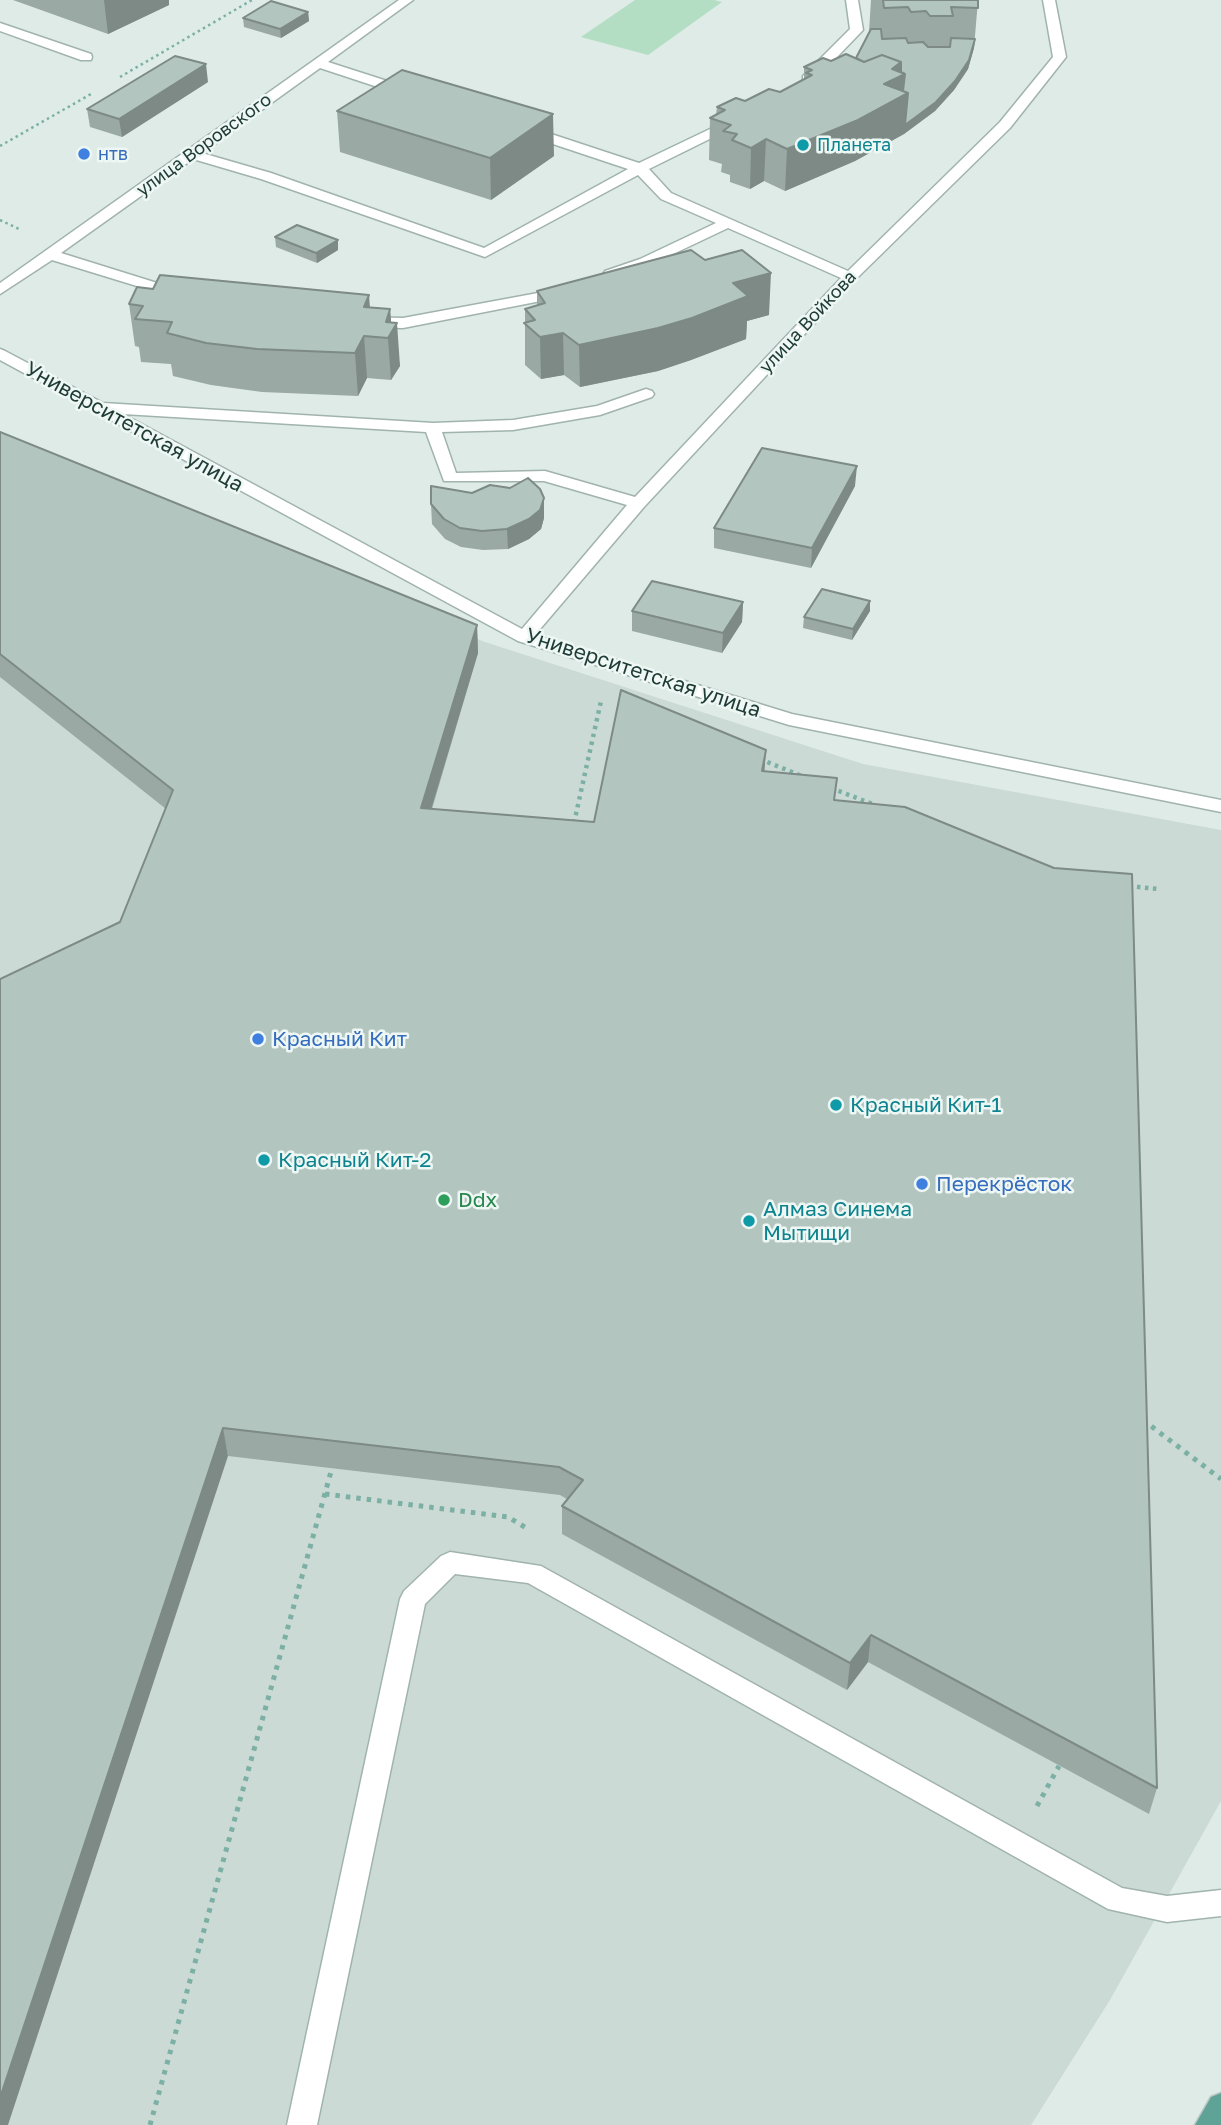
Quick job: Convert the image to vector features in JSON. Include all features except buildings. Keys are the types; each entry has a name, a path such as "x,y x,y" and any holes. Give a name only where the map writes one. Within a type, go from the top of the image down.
{"main road":[{"path":"1210,2125 1221,2107"}],"street":[{"name":"улица Воровского","path":"0,290 407,0"},
{"path":"798,90 857,30 852,0"},
{"name":"улица Войкова","path":"524,637 638,503 850,276 1005,125 1060,57 1049,0"},
{"path":"0,27 86,57"},
{"path":"318,63 421,97"},
{"path":"192,154 279,180 485,253 640,168 749,114"},
{"path":"511,126 640,168 666,196 850,276"},
{"path":"352,321 403,323 541,297 645,262 730,222"},
{"path":"51,254 122,279 199,300"},
{"name":"Университетская улица","path":"0,354 524,637 789,719 1221,806"},
{"path":"96,408 433,428 513,425 600,410 646,394"},
{"path":"433,428 450,478 545,476 638,503"},
{"path":"302,2125 413,1599 450,1563 531,1573 1118,1900 1167,1909 1221,1903"}],"path":[{"path":"115,80 252,0"},
{"path":"0,146 92,93"},
{"path":"0,220 19,229"},
{"path":"571,835 602,696"},
{"path":"1140,1418 1221,1479"},
{"path":"150,2125 332,1468"},
{"path":"1037,1807 1059,1766"}],"shaded area":[{"path":"0,447 485,642 863,764 1221,830 1221,1801 1110,2000 1031,2125 0,2125"}],"green space":[{"path":"635,0 722,2 648,55 581,37"}],"place":[{"name":"Планета","path":"803,145"},
{"name":"нтв","path":"84,154"},
{"name":"Красный Кит","path":"258,1039"},
{"name":"Красный Кит-1","path":"836,1105"},
{"name":"Красный Кит-2","path":"264,1160"},
{"name":"Перекрёсток","path":"922,1184"},
{"name":"Ddx","path":"444,1200"},
{"name":"Алмаз Синема Мытищи","path":"749,1221"}]}
